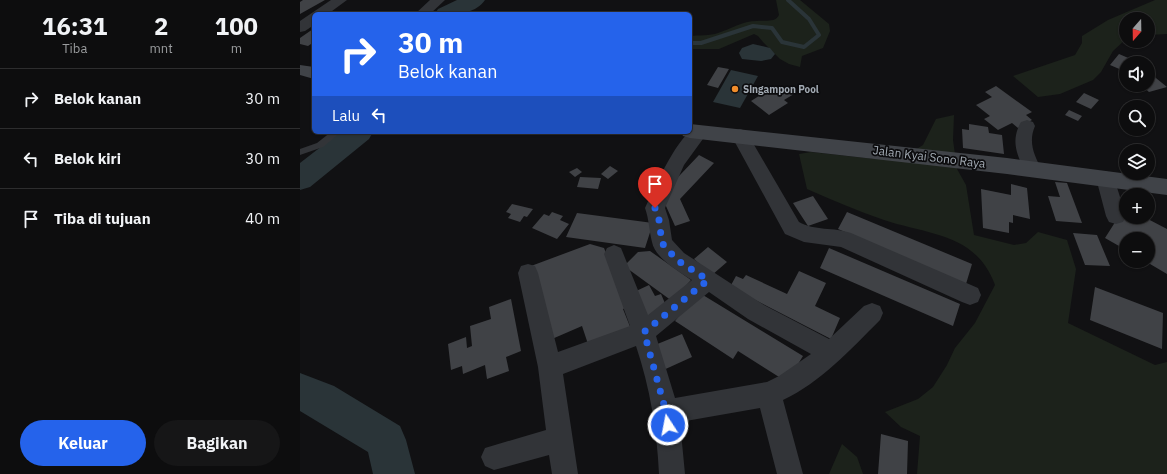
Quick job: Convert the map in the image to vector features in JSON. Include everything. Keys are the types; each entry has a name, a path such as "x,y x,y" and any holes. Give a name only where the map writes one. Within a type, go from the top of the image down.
{"street":[{"path":"323,12 340,0"},
{"path":"424,12 438,0"},
{"path":"300,28 312,19"},
{"path":"300,70 312,73"},
{"path":"1027,126 1023,133 1023,143 1025,154 1033,170"},
{"path":"694,131 676,162 655,208 659,220 662,243 677,260 756,312 831,352"},
{"name":"Jalan Kyai Sono Raya","path":"694,131 740,135 1105,178 1167,187"},
{"path":"740,135 792,228 806,235 829,235 844,239 970,296"},
{"path":"1105,178 1116,216"},
{"path":"614,254 644,332 666,412 672,451 672,474"},
{"path":"528,273 550,367 565,474"},
{"path":"550,367 644,332 708,280"},
{"path":"666,412 769,394 788,385 806,373 831,352 872,313"},
{"path":"769,394 790,474"},
{"path":"494,457 560,439"}],"lane":[{"path":"300,152 320,146 335,134"}],"shaded area":[{"path":"776,0 800,0 829,24 830,31 823,48 802,56 800,67 789,64 780,59 758,36 754,34 719,49 692,49 692,36 715,34 746,22 770,21 777,18 779,15"},
{"path":"1155,0 1167,0 1167,34 1155,35 1155,12 1127,12"},
{"path":"1119,15 1119,45 1113,51 1101,72 1093,80 1060,94 1038,97 1013,76 1075,55 1082,43 1082,36 1108,20"},
{"name":"Singampon Pool","path":"753,44 770,48 775,54 771,59 761,61 742,59 739,53 742,48"},
{"name":"Singampon Pool","path":"731,70 758,76 740,108 713,102"},
{"path":"954,115 953,140 957,169 966,185 974,235 1014,245 1026,243 1038,232 1067,240 1076,269 1068,323 1155,365 1167,362 1167,474 917,474 920,436 901,427 885,412 918,399 933,387 947,365 955,348 975,323 995,285 987,268 976,255 963,246 934,233 874,217 807,189 799,154 811,152 875,159 900,159 923,145 936,119"},
{"path":"842,444 857,457 863,474 829,474"}],"building":[{"path":"303,0 325,0 300,14 300,2"},
{"path":"312,30 312,43 308,46 300,44 300,38"},
{"path":"1119,54 1124,56 1119,56 1119,69 1110,65"},
{"path":"718,67 729,69 718,88 707,85"},
{"path":"1155,77 1167,87 1155,90"},
{"path":"783,86 794,94 784,100 788,103 769,115 751,101 770,89 773,92"},
{"path":"996,86 1032,112 1026,115 1032,120 1018,128 1012,123 998,130 984,119 990,116 976,105 992,97 985,92"},
{"path":"1084,93 1099,100 1091,109 1076,102"},
{"path":"1069,110 1082,116 1078,121 1065,115"},
{"path":"969,124 988,127 989,133 1002,135 1004,154 963,148 962,129 969,130"},
{"path":"699,155 714,163 680,199 690,221 675,226 661,195"},
{"path":"610,166 618,171 608,179 601,174"},
{"path":"577,168 582,172 575,177 569,172"},
{"path":"580,177 601,178 598,189 577,187"},
{"path":"1055,182 1067,183 1082,223 1056,221 1048,196 1060,197"},
{"path":"1011,184 1027,188 1030,219 1013,215 1013,223 1009,222 1009,233 983,228 981,189 1011,195"},
{"path":"813,196 828,219 808,226 793,203"},
{"path":"512,204 533,209 527,217 524,216 520,222 508,218 511,214 506,212"},
{"path":"552,212 563,216 560,220 569,224 557,239 532,228 544,214 549,216"},
{"path":"847,212 972,264 966,284 838,229"},
{"path":"577,213 653,223 645,248 566,237"},
{"path":"1119,216 1119,224 1155,224 1155,223 1167,229 1167,274 1155,267 1155,232 1119,232 1119,246 1105,238"},
{"path":"1073,233 1097,235 1110,266 1085,265"},
{"path":"590,244 604,248 628,307 623,309 631,329 589,347 582,326 552,339 531,266"},
{"path":"708,247 727,262 712,275 694,259"},
{"path":"829,248 960,304 953,326 820,268"},
{"path":"650,251 691,280 672,301 624,266 638,252"},
{"path":"799,271 826,283 815,306 840,318 831,339 730,287 736,276 743,279 746,275 787,294"},
{"path":"649,285 655,296 661,294 667,308 646,318 634,292"},
{"path":"1095,287 1163,313 1162,349 1090,320"},
{"path":"698,292 803,356 787,382 738,351 733,359 675,321"},
{"path":"511,299 521,351 506,357 509,371 487,379 485,365 463,374 462,366 451,370 448,344 466,337 467,348 472,346 470,326 491,319 489,307"},
{"path":"682,334 692,357 659,372 650,347"},
{"path":"881,434 908,441 907,474 878,474"}],"waterway":[{"path":"450,12 474,0"},
{"path":"692,43 701,43 753,26 772,28 782,42 804,47 819,35 809,19 788,0"},
{"path":"300,179 356,134"},
{"path":"300,392 320,400 386,440 394,474"}],"place":[{"name":"Singampon Pool","path":"735,89"}],"route":[{"path":"655,208 659,220 662,243 677,260 708,280 644,332 666,412 668,425"}]}
